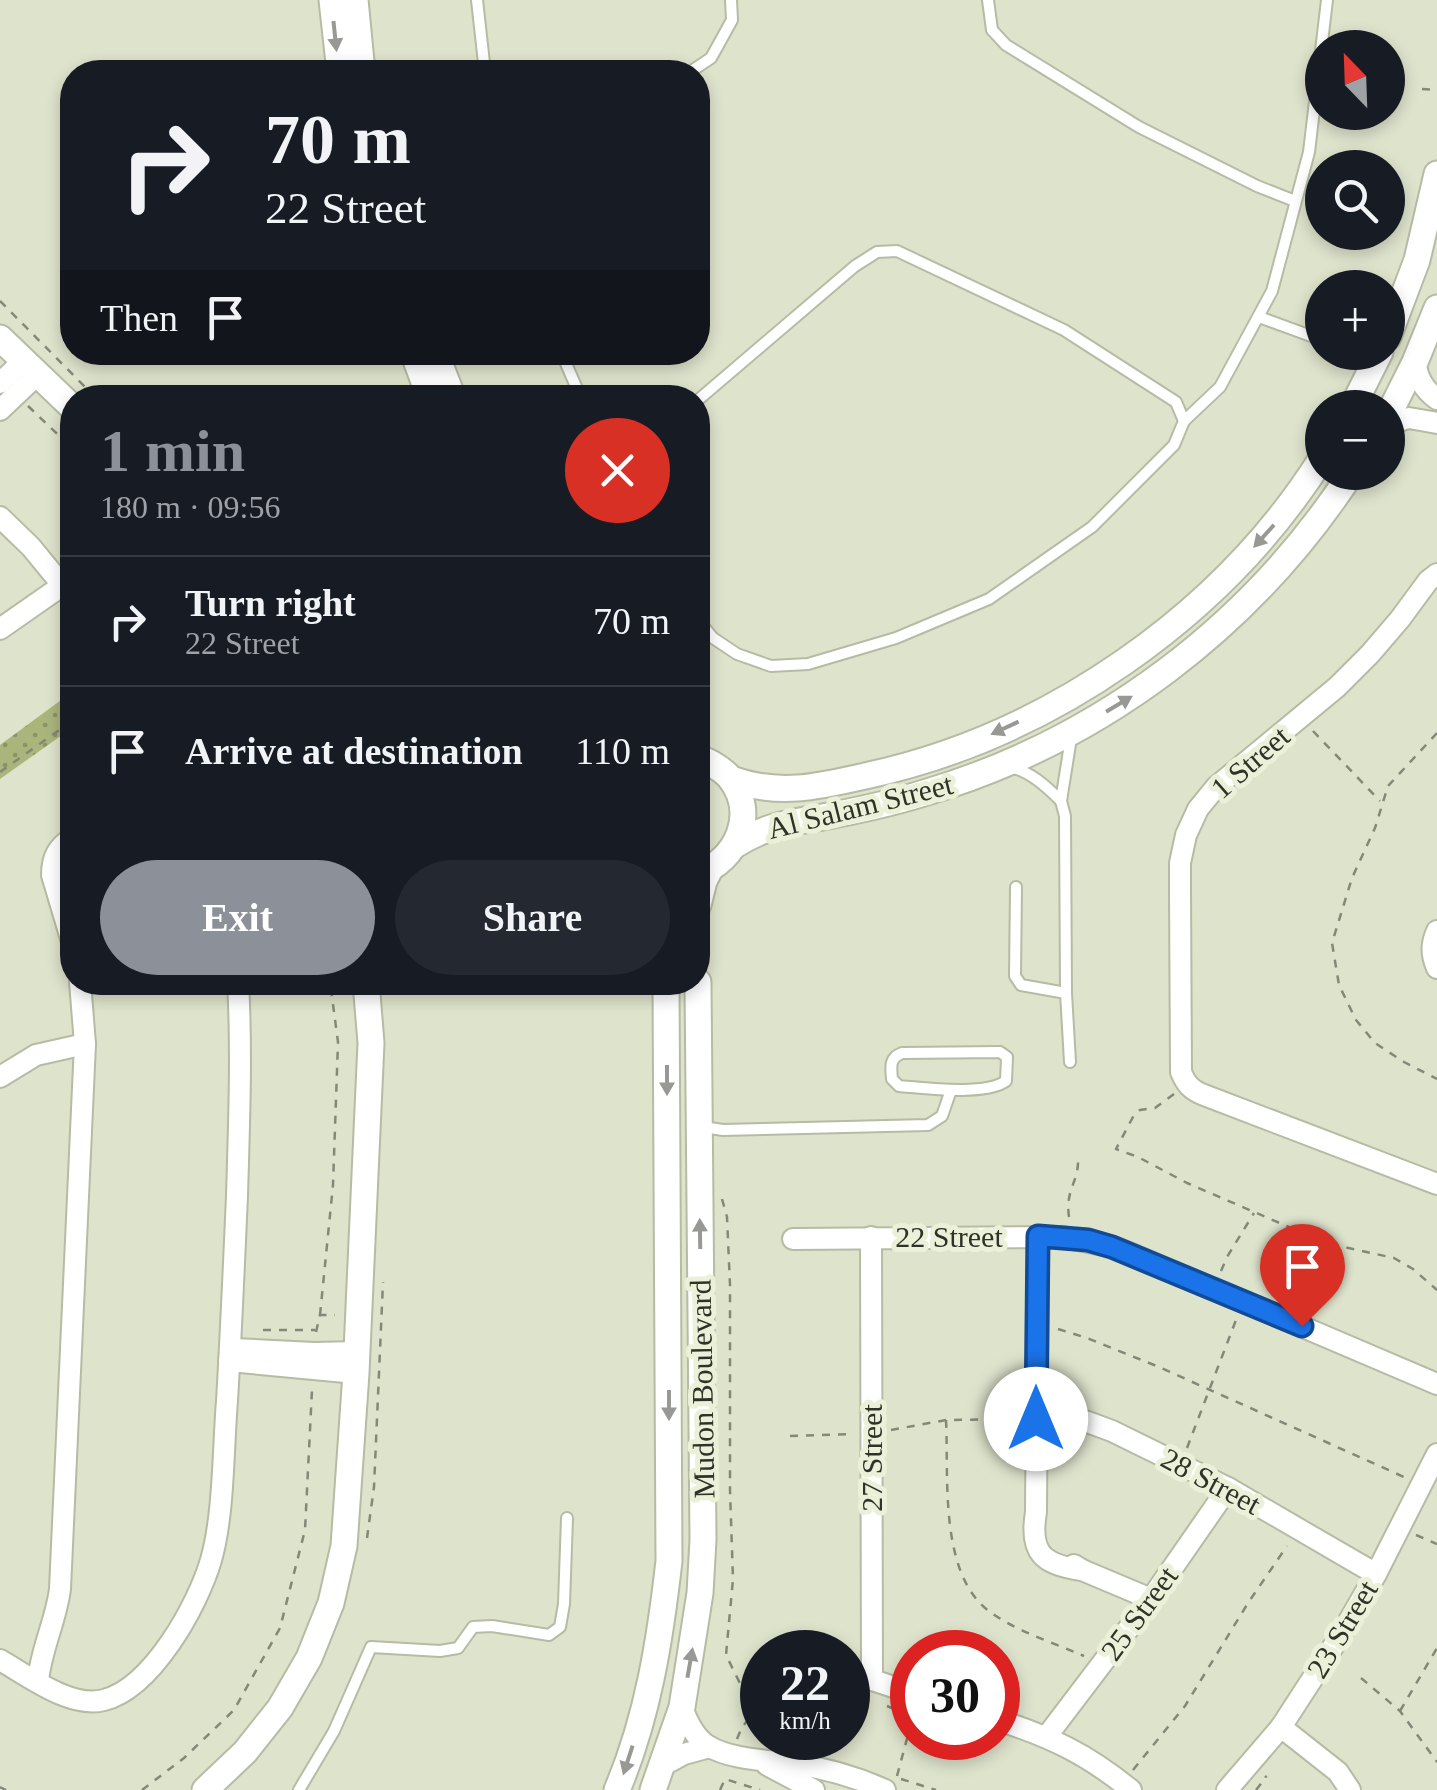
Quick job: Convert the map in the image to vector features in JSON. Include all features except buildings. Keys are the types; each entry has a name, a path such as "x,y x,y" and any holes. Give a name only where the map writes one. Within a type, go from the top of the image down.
{"street":[{"path":"332,0 339,60"},
{"path":"354,0 361,60"},
{"path":"1405,292 1417,260 1437,174"},
{"path":"1402,390 1437,308"},
{"path":"0,338 60,397"},
{"path":"1415,362 1424,388 1437,400"},
{"path":"5,396 30,368"},
{"path":"1405,418 1437,423"},
{"name":"Al Salam Street","path":"731,779 770,790 822,786 881,773 968,744 1051,706 1153,640 1200,601 1277,522 1305,482"},
{"name":"Al Salam Street","path":"710,868 735,845 774,825 894,802 947,786 1000,767 1073,732 1135,694 1219,628 1302,542 1339,490"},
{"path":"0,517 60,581"},
{"name":"1 Street","path":"1186,1082 1181,1072 1180,863 1186,835 1198,809 1216,787 1336,688 1370,654 1432,577 1437,559"},
{"path":"0,629 60,595"},
{"path":"710,762 731,779 741,800 742,823 735,845"},
{"path":"60,849 52,864 60,897"},
{"path":"1437,930 1432,945 1437,968"},
{"path":"38,1681 60,1590 84,1044 81,995"},
{"path":"3,1661 77,1701 100,1702 122,1694 166,1649 202,1589 218,1520 230,1355 241,1084 238,995"},
{"path":"205,1790 246,1752 280,1708 309,1658 331,1603 344,1546 371,1042 367,995"},
{"name":"Mudon Boulevard","path":"617,1790 646,1705 661,1634 669,1562 666,995"},
{"name":"Mudon Boulevard","path":"657,1778 682,1707 698,1610 703,1540 698,995"},
{"path":"0,1077 36,1055 84,1044"},
{"path":"1182,1052 1200,1082 1220,1100"},
{"path":"1186,1082 1193,1091 1437,1184"},
{"path":"1038,1236 1036,1512 1051,1546 1082,1570 1151,1598"},
{"name":"22 Street","path":"793,1239 1038,1236 1088,1240 1437,1384"},
{"name":"27 Street","path":"871,1237 872,1680"},
{"path":"230,1355 356,1362"},
{"name":"28 Street","path":"1036,1414 1093,1422 1228,1488 1376,1574"},
{"name":"23 Street","path":"1227,1790 1281,1727 1342,1633 1437,1454"},
{"name":"25 Street","path":"1048,1736 1228,1488"},
{"path":"3,1661 31,1648 51,1627"},
{"path":"872,1680 890,1686"},
{"path":"682,1707 692,1729 710,1747 761,1762 818,1768 879,1785"},
{"path":"1020,1727 1048,1736 1127,1786"},
{"path":"1281,1727 1338,1772 1350,1790"},
{"path":"657,1778 684,1754 710,1747"},
{"path":"761,1762 814,1790"}],"lane":[{"path":"477,0 484,60"},
{"path":"708,60 732,20 731,0"},
{"path":"988,0 990,24 1006,45 1139,128 1295,201"},
{"path":"710,634 737,654 771,666 808,664 896,638 989,600 1092,527 1174,444 1184,421 1220,387 1272,291 1308,152 1326,0"},
{"path":"710,390 855,266 877,252 897,251 1064,330 1176,402 1184,421"},
{"path":"1259,317 1305,334"},
{"path":"1070,1062 1065,816 1061,802 1073,732"},
{"path":"1000,767 1017,768 1045,784 1061,802"},
{"path":"1016,888 1015,976 1021,986 1066,994"},
{"path":"1000,1052 1007,1057 1006,1080 999,1086 951,1090 899,1086 892,1080 894,1056 1000,1052"},
{"path":"698,1126 724,1130 928,1125 942,1116 951,1090"},
{"path":"300,1790 334,1731 371,1647 440,1651 458,1648 472,1627 492,1626 549,1635 560,1627 568,1518"}],"path":[{"path":"1422,89 1437,90"},
{"path":"0,301 60,362"},
{"path":"63,365 83,385"},
{"path":"5,396 60,439"},
{"path":"1301,718 1381,802"},
{"path":"0,772 60,730"},
{"path":"1437,732 1388,786 1332,943 1338,986 1356,1020 1376,1043 1437,1079"},
{"path":"320,1315 333,1185 338,1060 332,995"},
{"path":"1186,1082 1167,1101 1140,1110 1116,1149 1326,1243 1394,1258 1414,1269 1437,1290"},
{"path":"1069,1220 1067,1203 1078,1159"},
{"path":"720,1190 727,1217 730,1285 733,1580 726,1654 740,1683"},
{"path":"1187,1448 1237,1319 1226,1313 1226,1257 1255,1212"},
{"path":"1037,1323 1087,1338 1210,1389 1405,1478"},
{"path":"265,1330 316,1330"},
{"path":"142,1790 184,1758 234,1710 280,1628 305,1530 312,1386"},
{"path":"790,1436 872,1433 946,1420 1036,1414"},
{"path":"946,1420 951,1537 962,1576 991,1613 1086,1657 1078,1666 1092,1676"},
{"path":"1127,1786 1185,1706 1290,1541 1303,1547 1310,1536"},
{"path":"1400,1711 1437,1648"},
{"path":"1361,1678 1400,1711 1437,1762"},
{"path":"879,1785 892,1760"},
{"path":"720,1790 725,1778 760,1790"},
{"path":"0,1787 6,1790"}],"green space":[{"path":"60,701 60,736 0,779 0,745"}],"route":[{"path":"1036,1419 1038,1236 1088,1240 1112,1247 1302,1326"}]}
